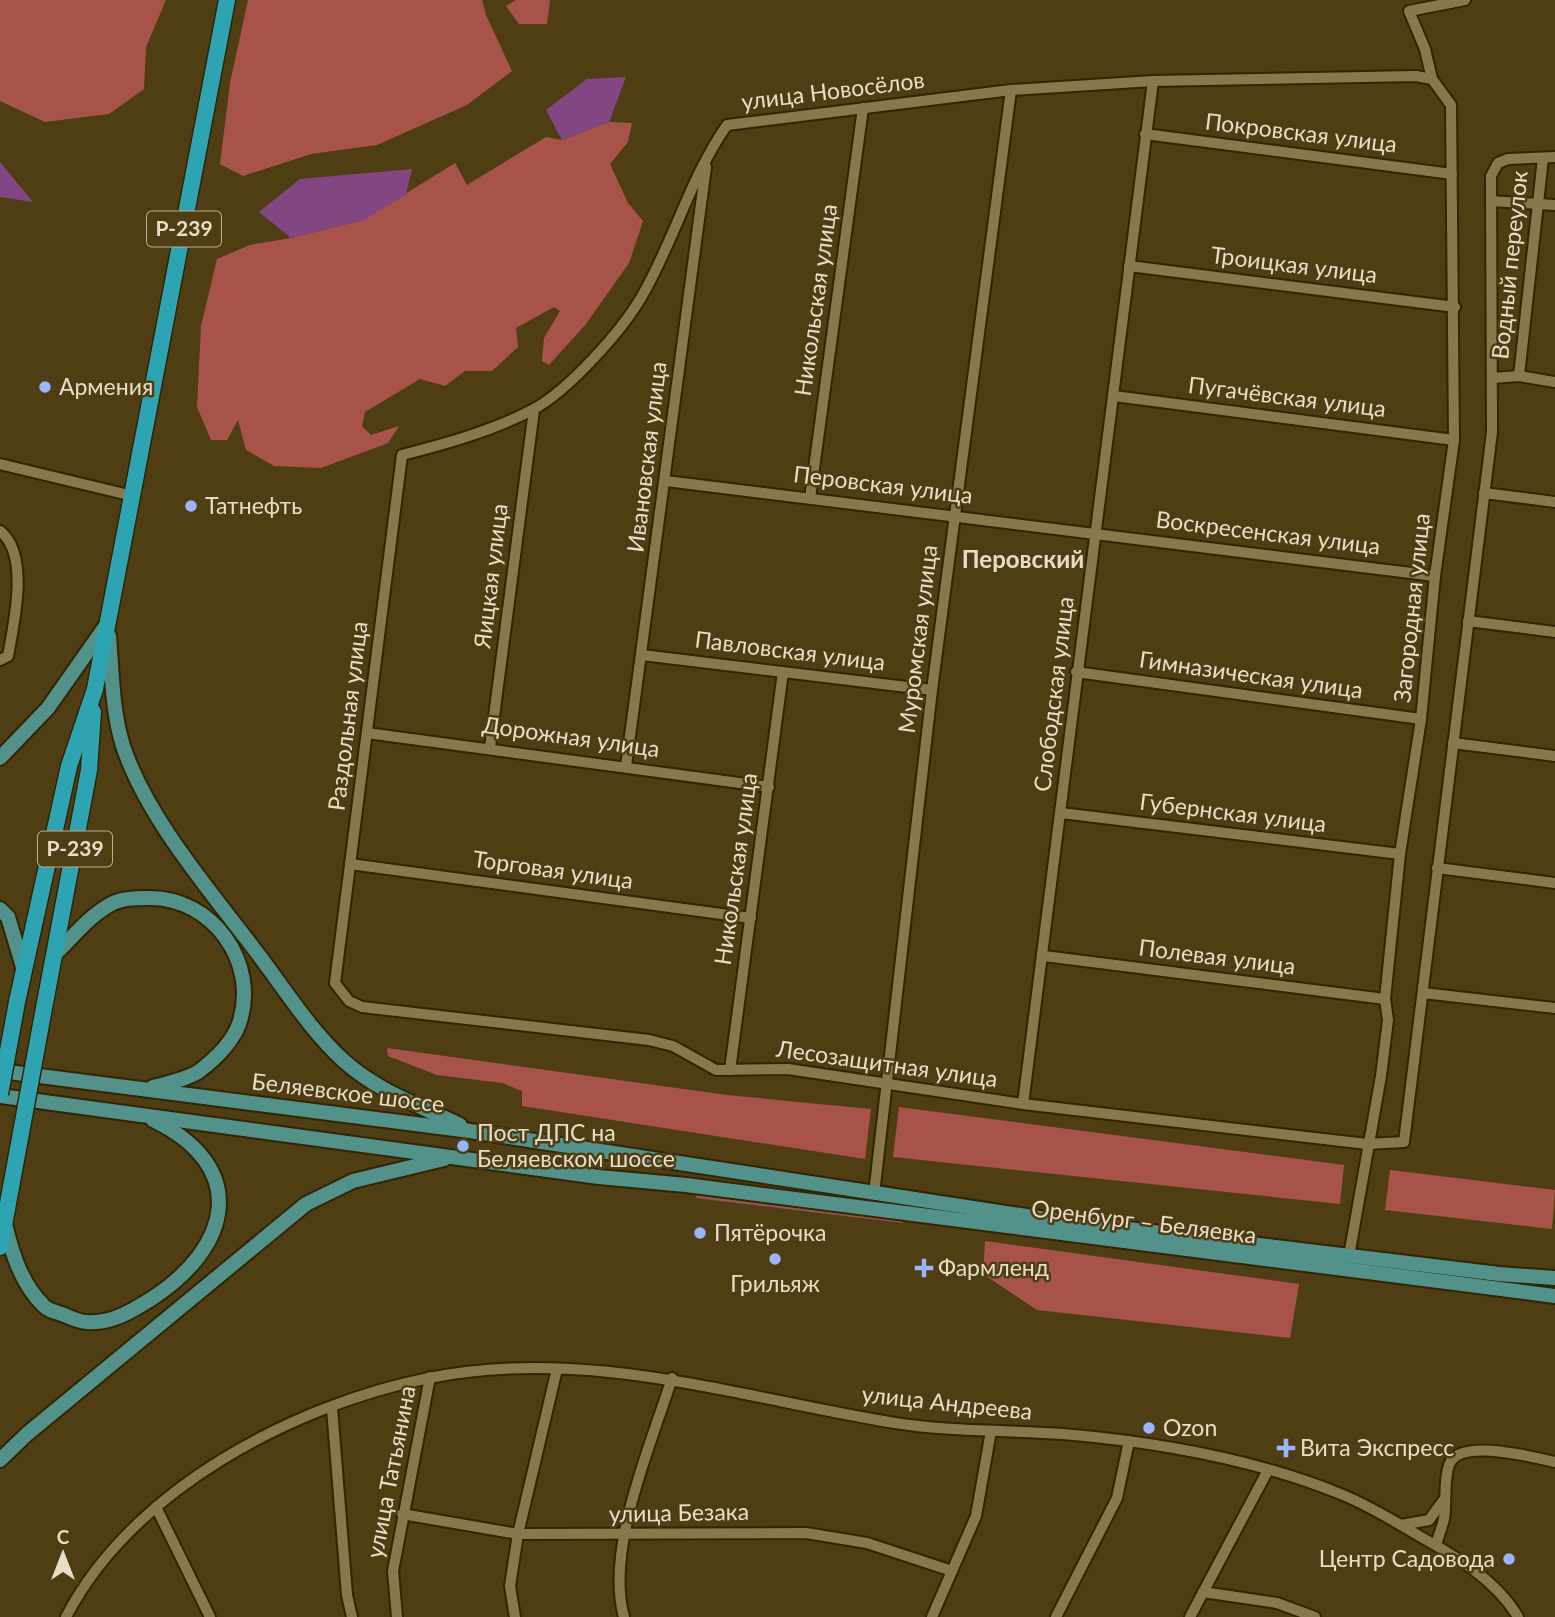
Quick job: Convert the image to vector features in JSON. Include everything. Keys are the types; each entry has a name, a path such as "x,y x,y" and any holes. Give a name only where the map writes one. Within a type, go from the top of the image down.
{"highway":[{"name":"Р-239","path":"0,1095 23,967 69,766 94,689 108,623 227,0"},
{"name":"Р-239","path":"0,1247 89,770 94,689"}],"main road":[{"path":"0,758 48,708 108,623"},
{"path":"108,623 116,712 123,745 142,789 178,844 310,1023 343,1061 372,1083 470,1131"},
{"path":"57,952 96,915 113,903 134,898 165,898 198,909 226,934 243,976 239,1024 225,1047 196,1073 144,1089"},
{"path":"0,909 8,917 23,967"},
{"name":"Беляевское шоссе","path":"0,1071 470,1131 732,1172"},
{"name":"Беляевское шоссе","path":"0,1095 599,1177 728,1190"},
{"path":"5,1224 23,1279 44,1307 87,1322 126,1315 166,1289 190,1269 215,1233 218,1189 203,1156 176,1132 139,1114"},
{"path":"0,1460 306,1204 353,1181 388,1170 457,1156"},
{"name":"Оренбург – Беляевка","path":"732,1172 874,1194 1349,1256 1555,1278"},
{"name":"Оренбург – Беляевка","path":"728,1190 1555,1296"}],"street":[{"name":"Загородная улица","path":"1349,1256 1384,1054 1388,1020 1385,999 1400,854 1421,719 1435,576 1454,440 1455,307 1451,105 1432,79 1425,49 1409,11 1465,0"},
{"name":"улица Новосёлов","path":"402,455 444,445 534,410 594,360 642,297 708,153 727,125 1011,90 1153,81 1416,76 1432,79"},
{"name":"Слободская улица","path":"1023,1104 1044,956 1076,672 1153,81"},
{"name":"Муромская улица","path":"874,1194 932,690 1011,90"},
{"name":"Никольская улица","path":"810,498 863,108"},
{"name":"Покровская улица","path":"1145,134 1452,174"},
{"name":"Ивановская улица","path":"626,766 708,153"},
{"path":"1549,158 1508,159 1498,163 1491,176 1492,432 1423,993 1555,1008"},
{"name":"Водный переулок","path":"1519,376 1538,203 1549,158"},
{"path":"1491,201 1555,205"},
{"name":"Троицкая улица","path":"1129,266 1455,307"},
{"path":"1492,378 1519,376 1555,382"},
{"name":"Пугачёвская улица","path":"1114,396 1454,440"},
{"name":"Яицкая улица","path":"490,747 534,410"},
{"name":"Раздольная улица","path":"335,983 402,455"},
{"path":"0,464 133,496"},
{"name":"Перовская улица","path":"666,481 1095,531"},
{"path":"1484,493 1555,502"},
{"path":"0,531 9,538 18,569 8,656 0,660"},
{"name":"Воскресенская улица","path":"1095,531 1435,576"},
{"path":"1468,621 1555,632"},
{"name":"Павловская улица","path":"642,655 932,690"},
{"name":"Никольская улица","path":"730,1070 783,672"},
{"name":"Гимназическая улица","path":"1076,672 1421,719"},
{"name":"Дорожная улица","path":"367,733 490,747 769,787"},
{"path":"1453,743 1555,756"},
{"name":"Губернская улица","path":"1061,813 1400,854"},
{"name":"Торговая улица","path":"350,864 751,918"},
{"path":"1437,868 1555,883"},
{"name":"Полевая улица","path":"1044,956 1385,999"},
{"name":"Лесозащитная улица","path":"335,983 349,1001 362,1007 649,1040 673,1046 708,1068 788,1069 885,1086 1023,1104 1367,1144 1404,1142 1423,993"},
{"path":"515,1617 510,1586 518,1534 557,1369"},
{"name":"улица Андреева","path":"66,1617 106,1558 156,1507 220,1460 283,1427 332,1408 430,1377 488,1370 557,1369 672,1378 899,1424 1129,1441 1268,1469 1345,1496 1436,1545 1477,1572 1510,1603 1518,1617"},
{"name":"улица Татьянина","path":"397,1617 393,1571 430,1377"},
{"path":"624,1617 619,1601 623,1535 672,1378"},
{"path":"332,1408 347,1595 352,1617"},
{"path":"932,1617 976,1516 990,1431"},
{"path":"1056,1617 1118,1498 1129,1441"},
{"path":"1436,1545 1444,1518 1443,1501 1450,1462 1458,1453 1469,1450 1496,1452 1555,1461"},
{"path":"1190,1617 1268,1469"},
{"path":"1401,1525 1429,1520 1443,1501"},
{"path":"156,1507 210,1617"},
{"name":"улица Безака","path":"402,1514 518,1534 806,1533 867,1543 952,1571"},
{"path":"1203,1592 1278,1602 1315,1617"}],"shaded area":[{"path":"0,0 166,0 146,47 144,89 109,114 45,122 0,101"},
{"path":"248,0 482,0 486,15 512,71 467,105 377,145 311,154 243,176 220,164 230,83"},
{"path":"516,0 550,0 547,24 519,24 506,6"},
{"path":"626,77 609,122 562,140 546,110 587,79"},
{"path":"609,122 632,123 628,142 610,164 628,203 643,221 629,263 586,324 549,365 542,361 544,338 560,311 554,307 516,328 518,347 492,371 465,371 445,386 420,379 365,412 362,426 371,435 399,426 388,443 321,468 274,466 246,450 238,420 227,440 211,440 197,407 201,326 217,259 250,245 363,220 455,163 467,185 546,137 562,140"},
{"path":"0,162 33,202 0,197"},
{"path":"412,169 406,195 363,220 291,238 259,212 300,179"},
{"path":"387,1048 727,1095 871,1109 865,1159 522,1106 522,1091 502,1083 437,1075 388,1056"},
{"path":"899,1107 1344,1165 1340,1204 893,1157"},
{"path":"1390,1170 1555,1190 1552,1229 1385,1210"},
{"path":"696,1195 903,1220 903,1223 696,1198"},
{"path":"985,1241 1299,1284 1290,1338 1037,1310 983,1274"}],"place":[{"name":"Армения","path":"45,387"},
{"name":"Татнефть","path":"191,506"},
{"name":"Пост ДПС на Беляевском шоссе","path":"463,1146"},
{"name":"Пятёрочка","path":"700,1233"},
{"name":"Грильяж","path":"775,1259"},
{"name":"Фармленд","path":"924,1268"},
{"name":"Ozon","path":"1149,1428"},
{"name":"Вита Экспресс","path":"1286,1448"},
{"name":"Центр Садовода","path":"1509,1559"}],"district":[{"name":"Перовский","path":"1023,560"}]}
